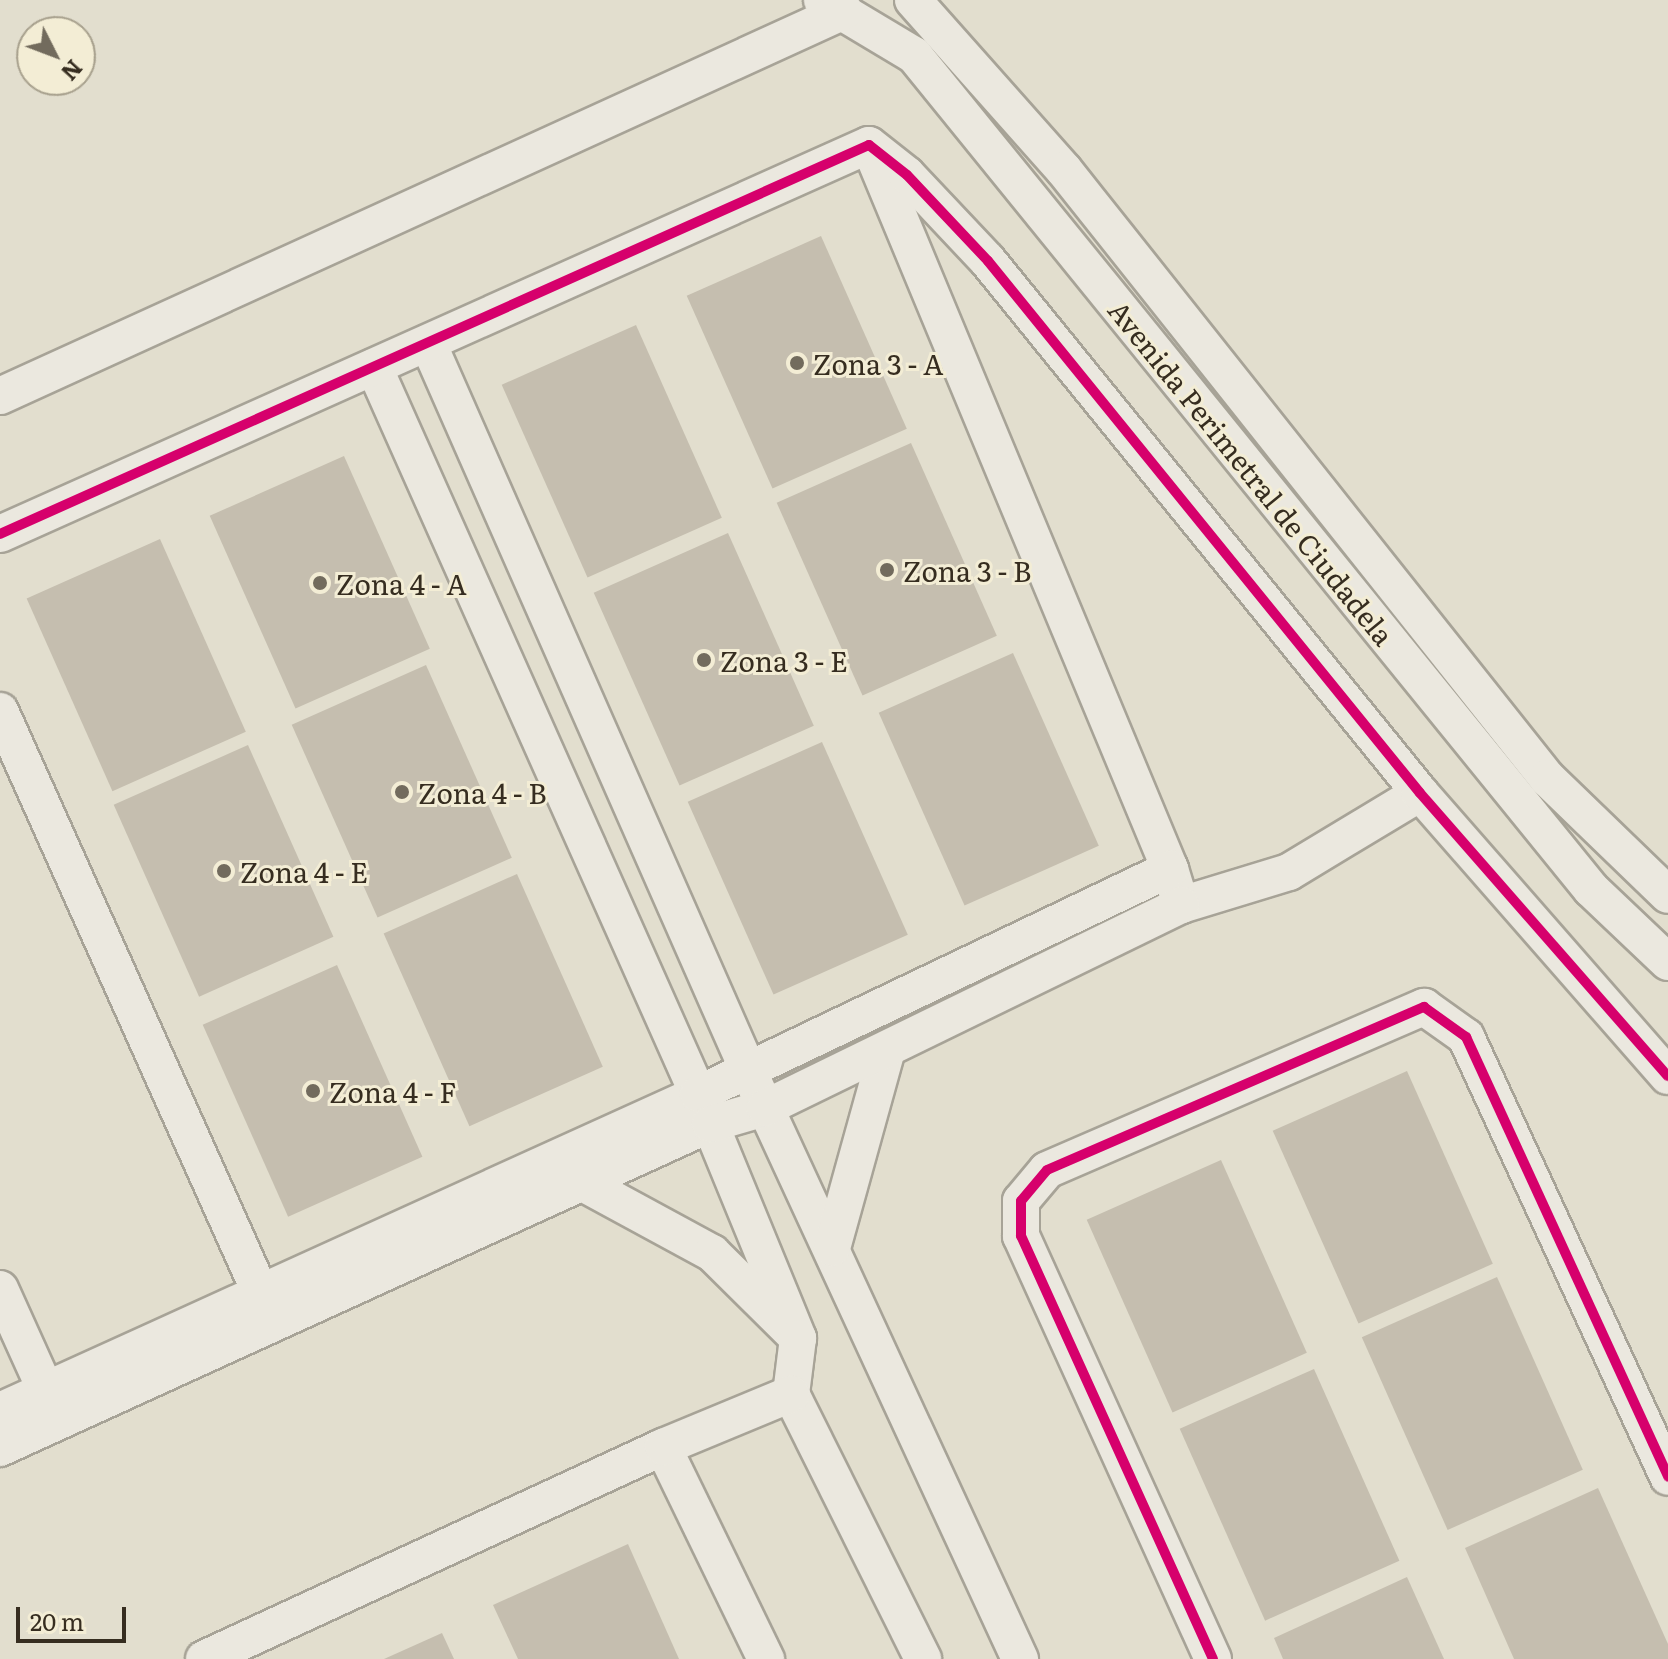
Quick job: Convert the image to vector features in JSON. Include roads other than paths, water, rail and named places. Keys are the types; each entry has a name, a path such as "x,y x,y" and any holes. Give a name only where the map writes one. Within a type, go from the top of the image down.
{"street":[{"name":"Avenida Perimetral de Ciudadela","path":"913,0 1064,170 1547,778 1668,895"},
{"name":"Avenida Perimetral de Ciudadela","path":"833,5 914,55 1591,889 1668,962"},
{"path":"0,396 833,5"},
{"path":"0,534 869,145"},
{"path":"869,145 907,175 988,261 1420,793 1668,1076"},
{"path":"869,145 1170,869 1181,905"},
{"path":"428,343 765,1108 1020,1659"},
{"path":"374,367 704,1109 798,1338 791,1394 923,1659"},
{"path":"0,711 261,1294"},
{"path":"0,1411 261,1294 704,1109 765,1108 1181,905 1289,872 1420,793"},
{"path":"0,1448 581,1182 704,1109 748,1070 1170,869"},
{"path":"1213,1659 1021,1236 1021,1201 1047,1170 1424,1007 1466,1037 1668,1477"},
{"path":"832,1248 887,1050"},
{"path":"581,1182 712,1253 798,1338"},
{"path":"0,1289 46,1391"},
{"path":"216,1656 663,1447 791,1394"},
{"path":"663,1447 766,1659"}],"place":[{"name":"Zona 3 - A","path":"797,363"},
{"name":"Zona 3 - B","path":"887,570"},
{"name":"Zona 4 - A","path":"320,583"},
{"name":"Zona 3 - E","path":"704,660"},
{"name":"Zona 4 - B","path":"402,792"},
{"name":"Zona 4 - E","path":"224,871"},
{"name":"Zona 4 - F","path":"313,1091"}]}
